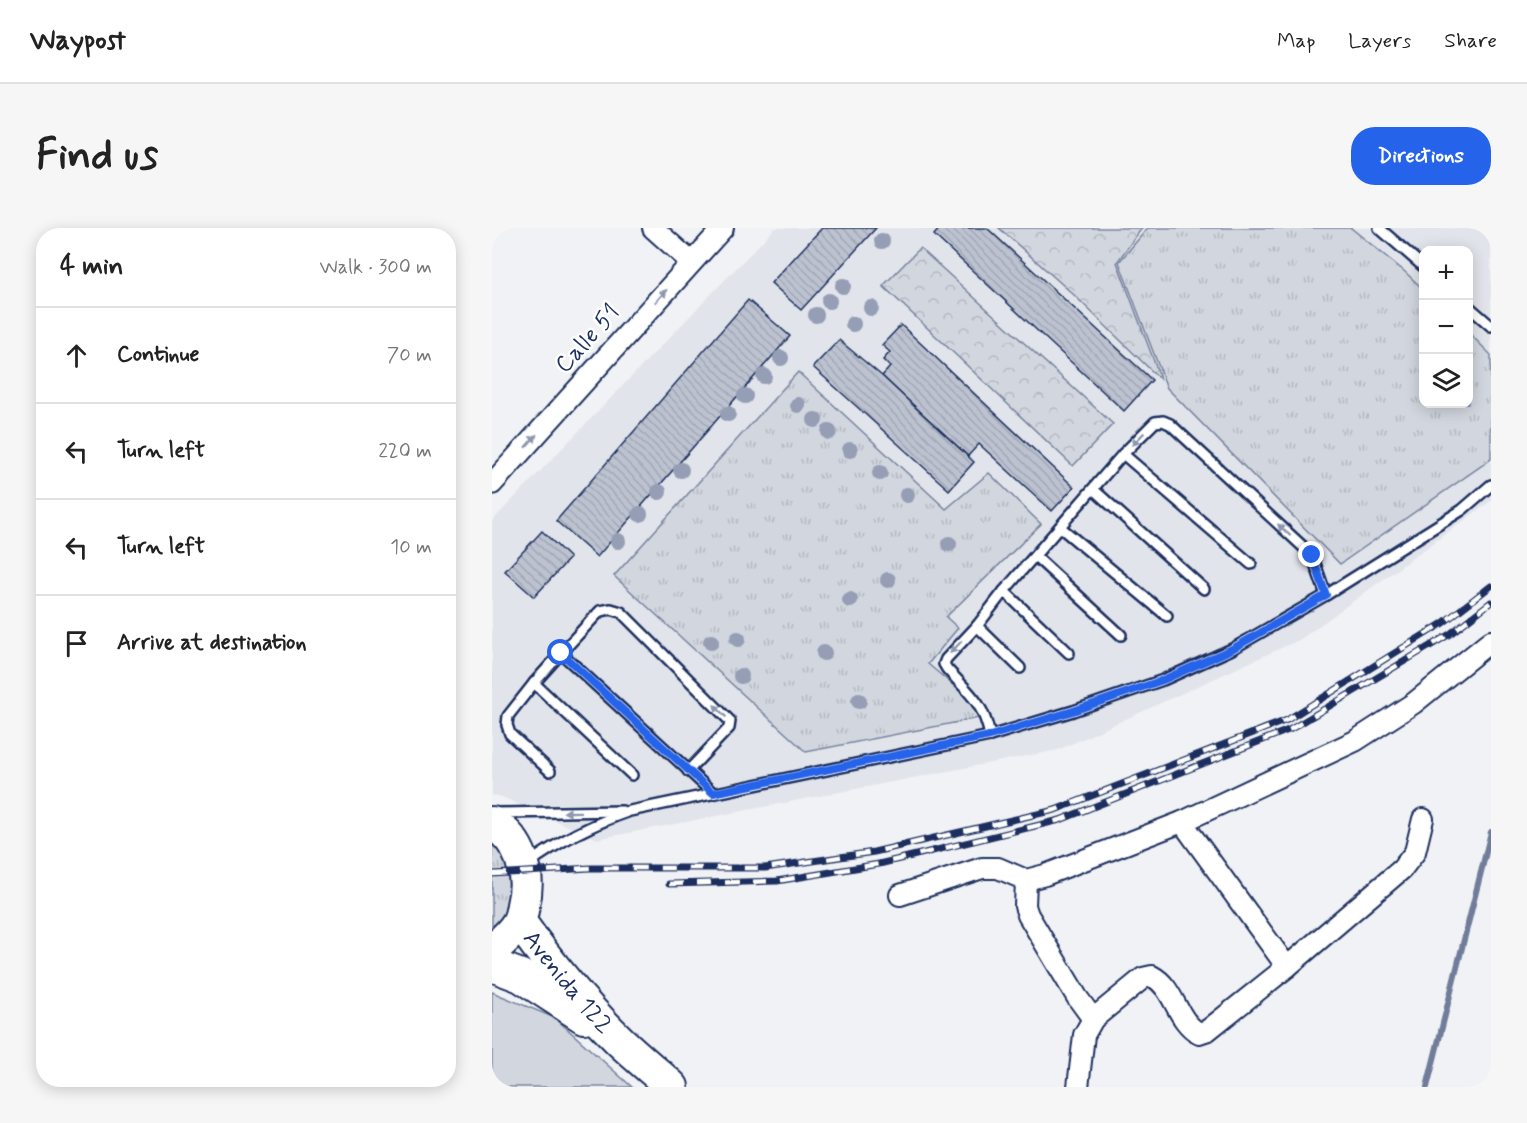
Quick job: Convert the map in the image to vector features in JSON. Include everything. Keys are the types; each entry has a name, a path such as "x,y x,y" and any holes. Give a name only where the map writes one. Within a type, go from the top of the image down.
{"highway":[{"path":"492,823 501,828 516,846 525,867 527,889 519,921 507,938 492,950"},
{"name":"Avenida 122","path":"519,921 584,1003 620,1041 672,1087"},
{"name":"Avenida 122","path":"492,964 521,976 620,1041"}],"street":[{"path":"653,228 691,262"},
{"name":"Calle 51","path":"492,484 723,228"},
{"path":"900,895 982,868 998,868 1026,880 1045,875 1182,822 1355,741 1414,703 1491,641"},
{"path":"1078,1087 1084,1035 1093,1019 1143,978 1152,976 1162,981 1189,1028 1199,1033 1208,1030 1287,967 1402,869 1415,852 1423,819"},
{"path":"1182,822 1287,967"},
{"path":"1026,880 1025,906 1028,915 1077,997 1093,1019"}],"lane":[{"path":"1379,228 1419,263"},
{"path":"1473,310 1491,326"},
{"path":"990,736 984,712 944,664 946,659 977,626 1004,591 1123,454 1155,422 1170,424 1312,555 1326,595"},
{"path":"1123,454 1251,564"},
{"path":"525,867 574,833 630,811 990,736 1163,680 1232,649 1326,595 1462,510 1491,485"},
{"path":"1093,489 1204,589"},
{"path":"1060,527 1167,616"},
{"path":"1035,556 1121,635"},
{"path":"1004,591 1069,653"},
{"path":"550,771 510,734 507,725 508,716 534,683 600,611 611,609 621,612 730,721 729,728 688,771"},
{"path":"977,626 1020,668"},
{"path":"561,653 713,793"},
{"path":"534,683 632,775"},
{"path":"492,813 630,811"}],"shaded area":[{"path":"775,228 1491,228 1491,501 1301,639 1058,750 597,839 502,797 492,795 492,521"}],"green space":[{"path":"999,228 1142,228 1117,262 1161,380 1073,294"},
{"path":"1148,228 1351,228 1419,285 1419,408 1473,408 1473,337 1491,355 1491,459 1340,564 1167,388 1119,262"},
{"path":"920,248 1113,424 1073,466 883,286"},
{"path":"798,372 946,509 989,473 1041,524 946,617 958,628 928,664 967,697 979,718 806,752 614,576"},
{"path":"492,839 507,855 516,902 492,940"},
{"path":"492,992 555,1018 632,1087 492,1087"}],"building":[{"path":"822,228 876,228 801,310 771,283"},
{"path":"940,228 987,228 1152,380 1124,411 934,235"},
{"path":"748,300 790,336 597,557 556,521"},
{"path":"901,325 1074,487 1052,511 979,444 968,456 882,376 890,367 883,360 890,352 882,345"},
{"path":"839,340 882,376 974,462 949,490 813,367"},
{"path":"542,531 570,558 534,597 505,571"}],"waterway":[{"path":"1427,1087 1491,832"}],"railway":[{"path":"492,874 590,868 765,868 874,852 1055,810 1287,720 1443,623 1491,586"},
{"path":"669,884 777,881 879,864 1060,820 1291,729 1450,634 1491,602"}],"route":[{"path":"561,653 713,793 990,736 1163,680 1232,649 1326,595 1312,555"}]}
